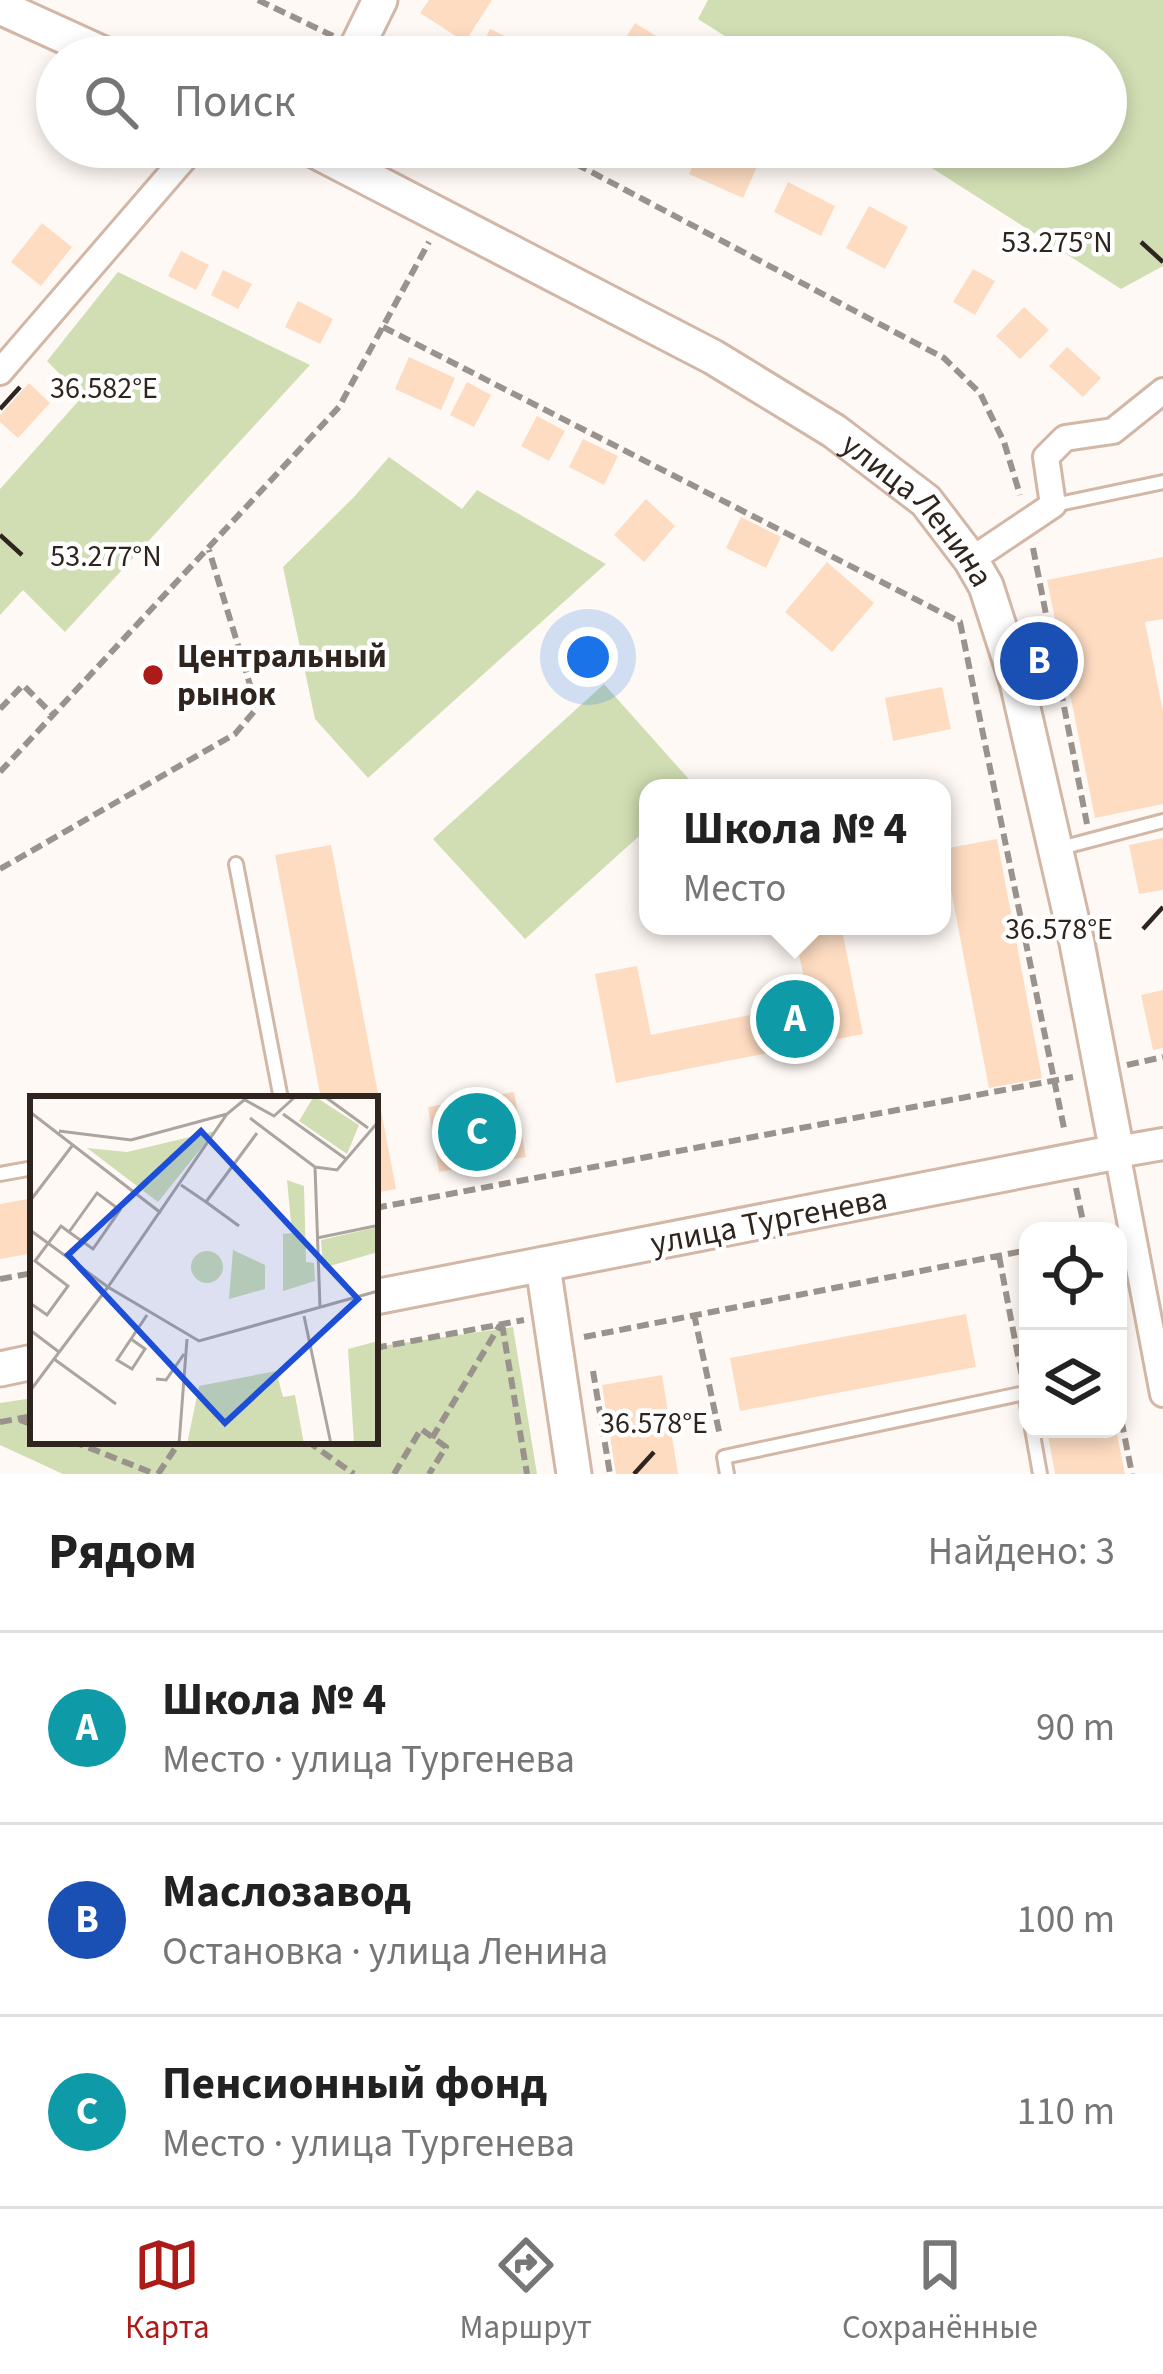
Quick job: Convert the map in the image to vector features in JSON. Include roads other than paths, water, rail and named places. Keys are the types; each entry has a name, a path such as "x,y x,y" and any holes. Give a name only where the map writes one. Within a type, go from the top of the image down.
{"main road":[{"path":"361,36 380,0"},
{"path":"0,7 64,36"},
{"name":"улица Ленина","path":"355,168 713,357 834,431 926,501 986,586 1017,682 1118,1152"},
{"name":"улица Тургенева","path":"378,1297 1118,1152"},
{"path":"543,1266 574,1474"},
{"path":"0,1369 30,1363"}],"street":[{"path":"0,371 176,168"},
{"path":"971,560 1053,506 1046,457 1065,438 1113,431 1163,391"},
{"name":"улица Тургенева","path":"1118,1152 1163,1144"},
{"name":"улица Ленина","path":"1118,1152 1163,1394"}],"lane":[{"path":"1053,506 1163,482"},
{"path":"1056,849 1163,821"},
{"path":"236,864 280,1096"},
{"path":"0,1174 30,1169"},
{"path":"727,1474 724,1457 1019,1394"},
{"path":"1034,1438 1040,1474"}],"place":[{"name":"Маслозавод","path":"1039,661"},
{"name":"Центральный рынок","path":"153,675"},
{"name":"Школа № 4","path":"795,1019"},
{"name":"Пенсионный фонд","path":"477,1132"}]}
